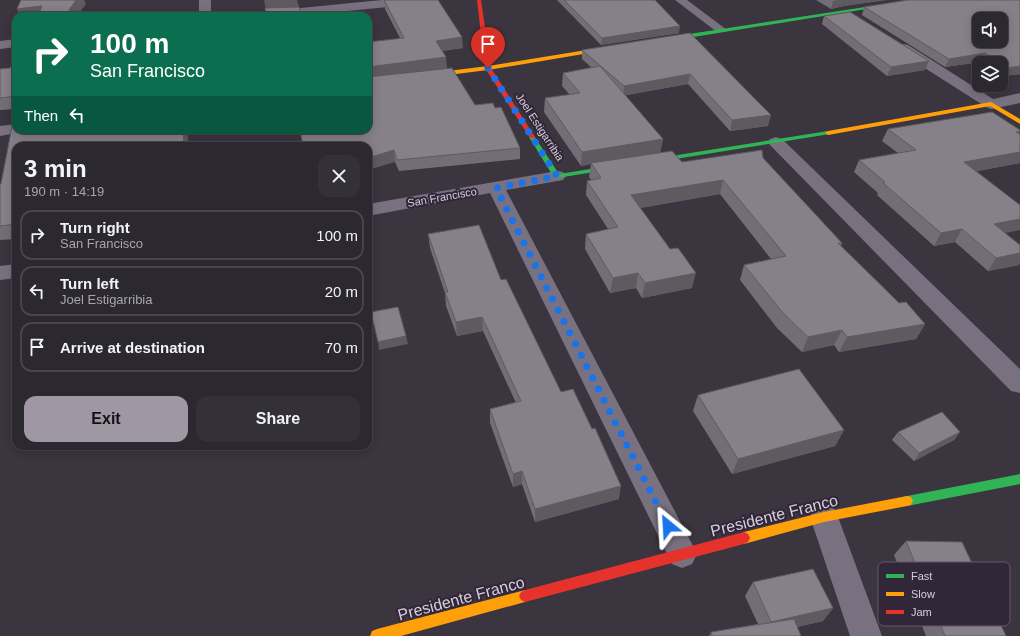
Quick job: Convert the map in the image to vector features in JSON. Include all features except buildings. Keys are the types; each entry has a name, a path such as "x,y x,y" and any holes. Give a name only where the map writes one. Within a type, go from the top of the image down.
{"street":[{"path":"205,0 205,12"},
{"path":"300,12 418,0"},
{"name":"Joel Estigarribia","path":"479,0 488,68 557,176"},
{"path":"651,42 894,2 920,0"},
{"path":"844,11 864,24"},
{"path":"891,41 1020,122"},
{"path":"0,45 12,44"},
{"path":"372,82 488,68 620,47"},
{"path":"991,104 1020,98"},
{"name":"San Francisco","path":"372,209 557,176 776,142 991,104"},
{"path":"0,131 12,130"},
{"path":"776,142 1020,384"},
{"path":"496,188 682,554"},
{"path":"0,273 12,272"},
{"name":"Presidente Franco","path":"377,636 824,517 1020,479"},
{"path":"824,517 866,636"}],"lane":[{"path":"680,0 721,30"}],"traffic: fast":[{"path":"663,40 920,0"},
{"path":"532,137 557,176 828,133"},
{"path":"907,501 1020,479"}],"traffic: slow":[{"path":"372,82 488,68 611,48"},
{"path":"828,133 991,104 1020,122"},
{"path":"744,538 824,517 907,501"},
{"path":"377,636 525,596"}],"traffic: jam":[{"path":"479,0 488,68 532,137"},
{"path":"525,596 744,538"}],"route":[{"path":"488,68 557,176 496,188 668,526"}]}
